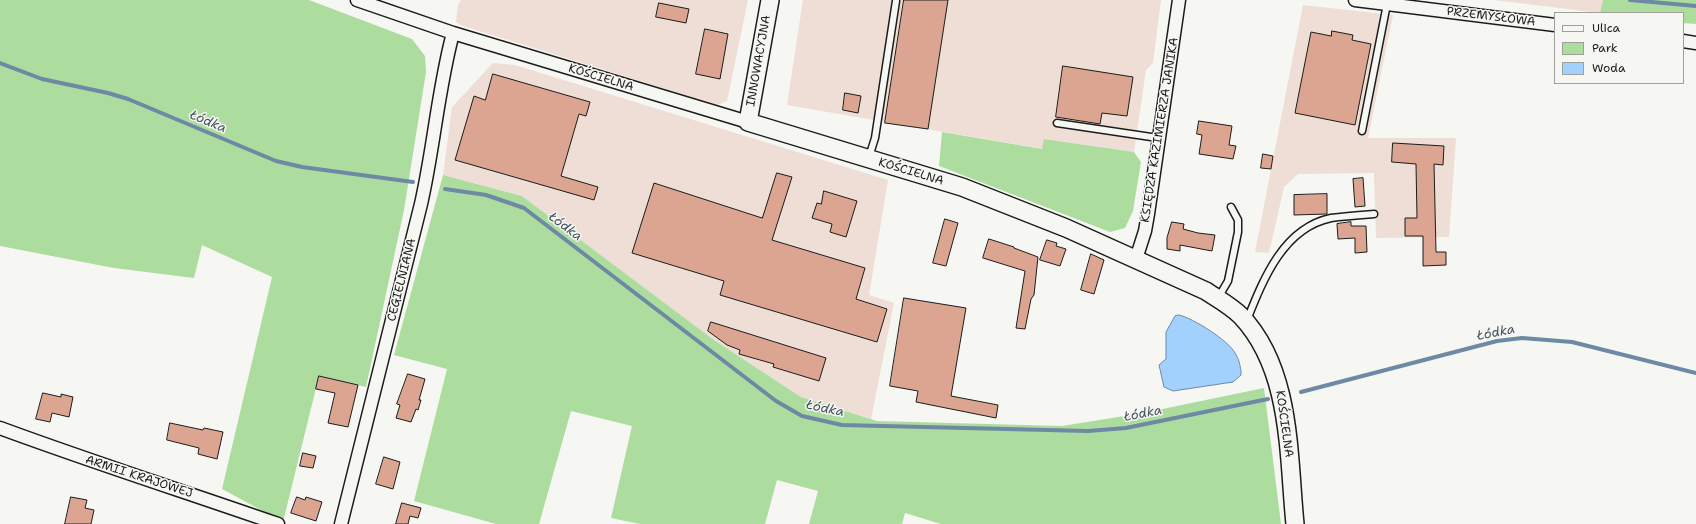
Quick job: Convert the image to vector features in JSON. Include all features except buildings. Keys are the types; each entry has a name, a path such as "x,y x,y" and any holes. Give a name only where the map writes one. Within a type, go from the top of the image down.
{"street":[{"name":"KOŚCIELNA","path":"357,0 453,33 981,194 1066,228 1206,291 1217,298 1246,323 1261,344 1271,363 1279,385 1284,407 1295,524"},
{"name":"INNOWACYJNA","path":"748,122 770,0"},
{"name":"KSIĘDZA KAZIMIERZA JANIKA","path":"1136,259 1144,231 1180,0"},
{"name":"PRZEMYSŁOWA","path":"1355,0 1387,4 1408,3 1554,25"},
{"name":"CEGIELNIANA","path":"341,524 422,204 431,160 447,54 453,33"},
{"path":"1684,41 1696,43"},
{"name":"ARMII KRAJOWEJ","path":"0,428 103,466 148,478 278,524"}],"lane":[{"path":"869,159 875,138 896,1"},
{"path":"1362,130 1387,4"},
{"path":"1057,123 1158,138"},
{"path":"1217,298 1228,281 1238,232 1238,220 1231,207"},
{"path":"1246,323 1259,290 1270,270 1296,235 1312,224 1331,218 1374,214"}],"shaded area":[{"path":"461,0 748,0 727,101 717,105 460,25 456,22 458,5"},
{"path":"803,0 1161,0 1153,63 1146,70 1134,152 1045,139 1043,149 787,105"},
{"path":"1494,0 1603,0 1600,12"},
{"path":"1303,5 1393,15 1368,138 1456,138 1449,237 1376,238 1374,173 1298,174 1284,187 1269,253 1255,252"},
{"path":"493,63 515,65 888,180 869,295 894,303 871,419 801,397 714,340 522,196 443,175 452,107"}],"green space":[{"path":"0,0 309,0 412,39 425,56 426,72 404,210 366,387 319,376 283,522 222,489 272,277 202,245 194,278 114,268 0,246"},
{"path":"1603,0 1696,0 1696,24 1684,23 1684,12 1600,12"},
{"path":"942,132 1042,149 1044,139 1134,152 1141,162 1133,211 1125,228 1110,232 939,166"},
{"path":"443,175 522,196 714,340 801,397 877,421 1062,426 1143,413 1264,388 1281,524 941,524 905,513 902,524 809,524 818,491 777,480 765,524 640,524 611,518 632,426 571,411 539,524 496,524 414,501 447,369 394,355"}],"water":[{"path":"1179,315 1201,325 1226,342 1235,353 1240,366 1241,375 1233,382 1173,391 1164,387 1159,365 1166,359 1166,332 1175,316"}],"waterway":[{"path":"1630,0 1696,6"},
{"name":"Łódka","path":"0,63 42,79 108,93 128,99 276,161 302,167 413,182"},
{"name":"Łódka","path":"445,189 486,195 524,208 776,401 802,416 842,425 1088,431 1126,428 1268,399"},
{"name":"Łódka","path":"1301,392 1497,341 1522,338 1572,342 1696,373"}]}
